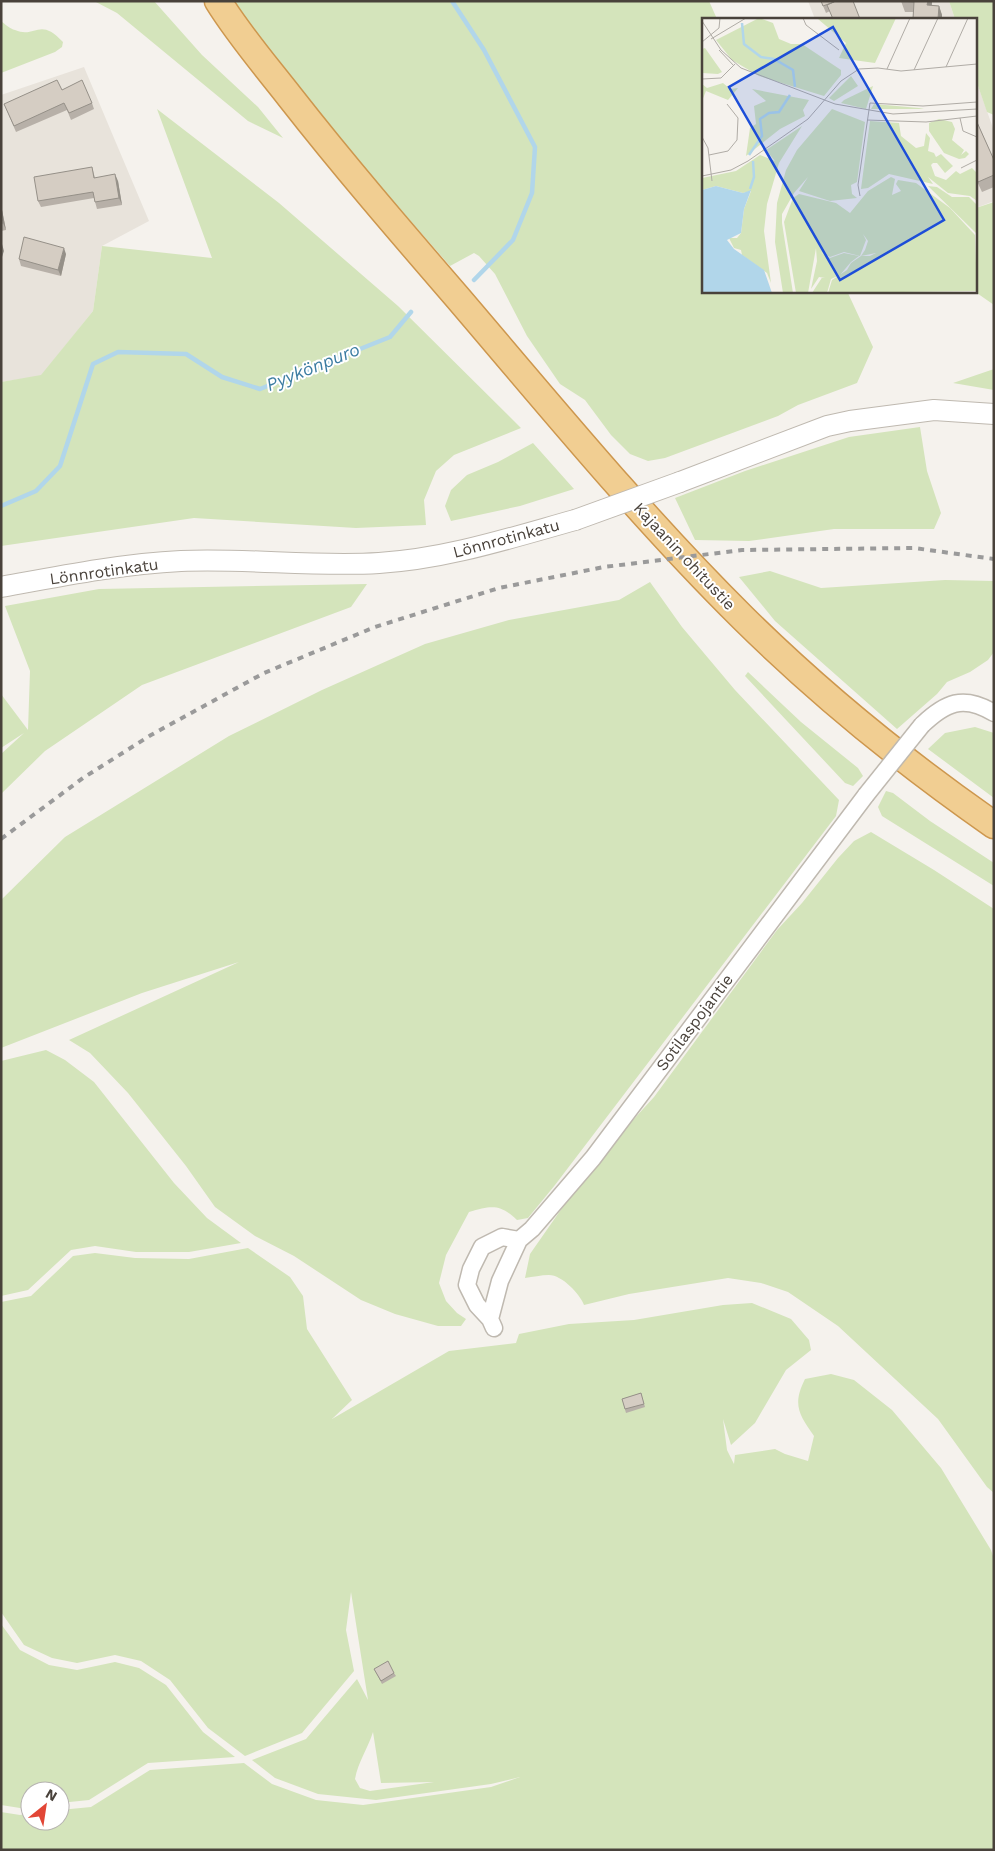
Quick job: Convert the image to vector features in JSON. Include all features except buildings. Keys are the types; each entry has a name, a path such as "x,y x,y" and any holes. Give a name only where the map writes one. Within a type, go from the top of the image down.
{"highway":[{"path":"198,1 234,50 288,114 345,167"},
{"path":"218,1 249,46 345,167"},
{"name":"Kajaanin ohitustie","path":"345,167 618,483 690,564 743,618 795,668 881,741 948,794 994,825"}],"street":[{"name":"Lönnrotinkatu","path":"1,587 122,567 180,561 216,560 322,564 379,563 434,556 477,547 575,520 827,426 850,421 934,410 994,414"},
{"name":"Sotilaspojantie","path":"519,1240 502,1237 482,1246 471,1269 467,1286 492,1324 500,1281 519,1240 532,1229 594,1158 866,795 922,726 938,710 950,704 968,703 994,713"}],"shaded area":[{"path":"808,1 949,1 955,18 815,18"},
{"path":"84,67 149,221 102,246 93,311 41,376 1,382 1,95"},
{"path":"978,86 994,131 994,201 978,207"}],"green space":[{"path":"94,1 154,1 202,55 258,107 283,138 248,121 117,13"},
{"path":"234,1 709,1 717,18 702,18 702,292 847,292 873,347 857,383 798,405 778,416 665,458 648,461 630,454 611,435 585,400 560,384 527,336 495,274 474,253 450,266 311,103"},
{"path":"949,1 994,1 994,115 987,112 978,86 978,18 955,18"},
{"path":"1,21 11,29 22,32 48,30 63,42 62,47 55,52 1,73"},
{"path":"157,109 279,203 398,306 521,428 454,455 436,471 424,500 426,525 356,528 194,518 1,546 1,382 41,375 93,311 102,246 212,258"},
{"path":"994,202 994,305 975,292 978,292 978,207"},
{"path":"994,369 994,390 953,383"},
{"path":"920,427 927,471 941,513 934,529 834,529 749,541 695,540 675,498 745,471 849,437"},
{"path":"533,443 574,489 520,506 451,521 445,506 451,490 467,475 498,462"},
{"path":"770,571 821,588 945,580 994,581 994,652 988,660 970,672 947,682 937,694 897,729 775,621 739,577"},
{"path":"650,582 682,627 735,690 839,800 836,816 528,1218 517,1220 500,1208 494,1207 469,1212 446,1255 439,1283 446,1301 457,1313 466,1319 461,1326 438,1326 395,1314 361,1300 294,1256 255,1236 215,1207 186,1166 128,1093 90,1053 69,1040 239,962 142,993 1,1048 1,900 65,837 229,736 322,690 425,644 509,620 619,600"},
{"path":"367,584 351,607 142,685 45,751 1,794 1,754 24,733 1,748 1,694 28,730 30,671 5,606 99,589"},
{"path":"748,672 801,722 858,768 863,776 853,786 845,783 745,676"},
{"path":"975,727 994,733 994,798 928,749 945,733"},
{"path":"886,791 893,793 930,821 994,863 994,886 882,816 878,807"},
{"path":"871,832 994,909 994,1493 987,1487 938,1419 838,1326 788,1292 761,1283 728,1278 629,1294 584,1305 575,1291 559,1278 549,1275 525,1278 530,1254 583,1178 654,1097 777,930 854,841"},
{"path":"46,1050 65,1060 94,1082 174,1183 207,1218 241,1243 189,1252 136,1252 95,1246 71,1250 28,1290 1,1296 1,1061"},
{"path":"248,1248 290,1277 303,1296 307,1329 352,1400 332,1419 449,1351 516,1343 519,1334 569,1324 634,1320 723,1305 752,1303 791,1319 809,1340 811,1350 786,1370 755,1423 731,1445 723,1419 727,1450 734,1464 735,1455 775,1449 808,1461 814,1436 799,1409 798,1403 801,1388 805,1379 831,1374 854,1380 892,1410 941,1468 991,1550 994,1559 994,1850 1,1850 1,1812 20,1815 20,1831 70,1831 70,1809 91,1807 150,1770 244,1763 272,1784 316,1800 363,1805 491,1787 520,1777 491,1784 376,1800 318,1794 275,1778 252,1760 306,1739 357,1679 368,1700 351,1592 346,1630 354,1671 302,1733 245,1756 208,1728 170,1680 141,1661 115,1655 77,1663 52,1658 24,1645 1,1612 1,1302 31,1296 73,1256 95,1253 135,1258 189,1259","holes":["373,1732 381,1783 434,1782 370,1791 360,1788 355,1779"]},
{"path":"1,1624 20,1650 49,1665 77,1670 115,1662 139,1668 166,1685 203,1732 235,1757 148,1763 89,1800 70,1802 70,1781 20,1781 20,1808 1,1805"}],"waterway":[{"name":"Pyykönpuro","path":"452,1 484,50 535,147 532,193 513,240 474,280"},
{"name":"Pyykönpuro","path":"1,506 36,491 60,466 93,364 118,352 186,354 222,377 260,389 390,337 411,312"}],"railway":[{"path":"1,839 83,778 151,735 264,673 375,627 499,588 604,567 742,550 914,548 994,559"}]}
